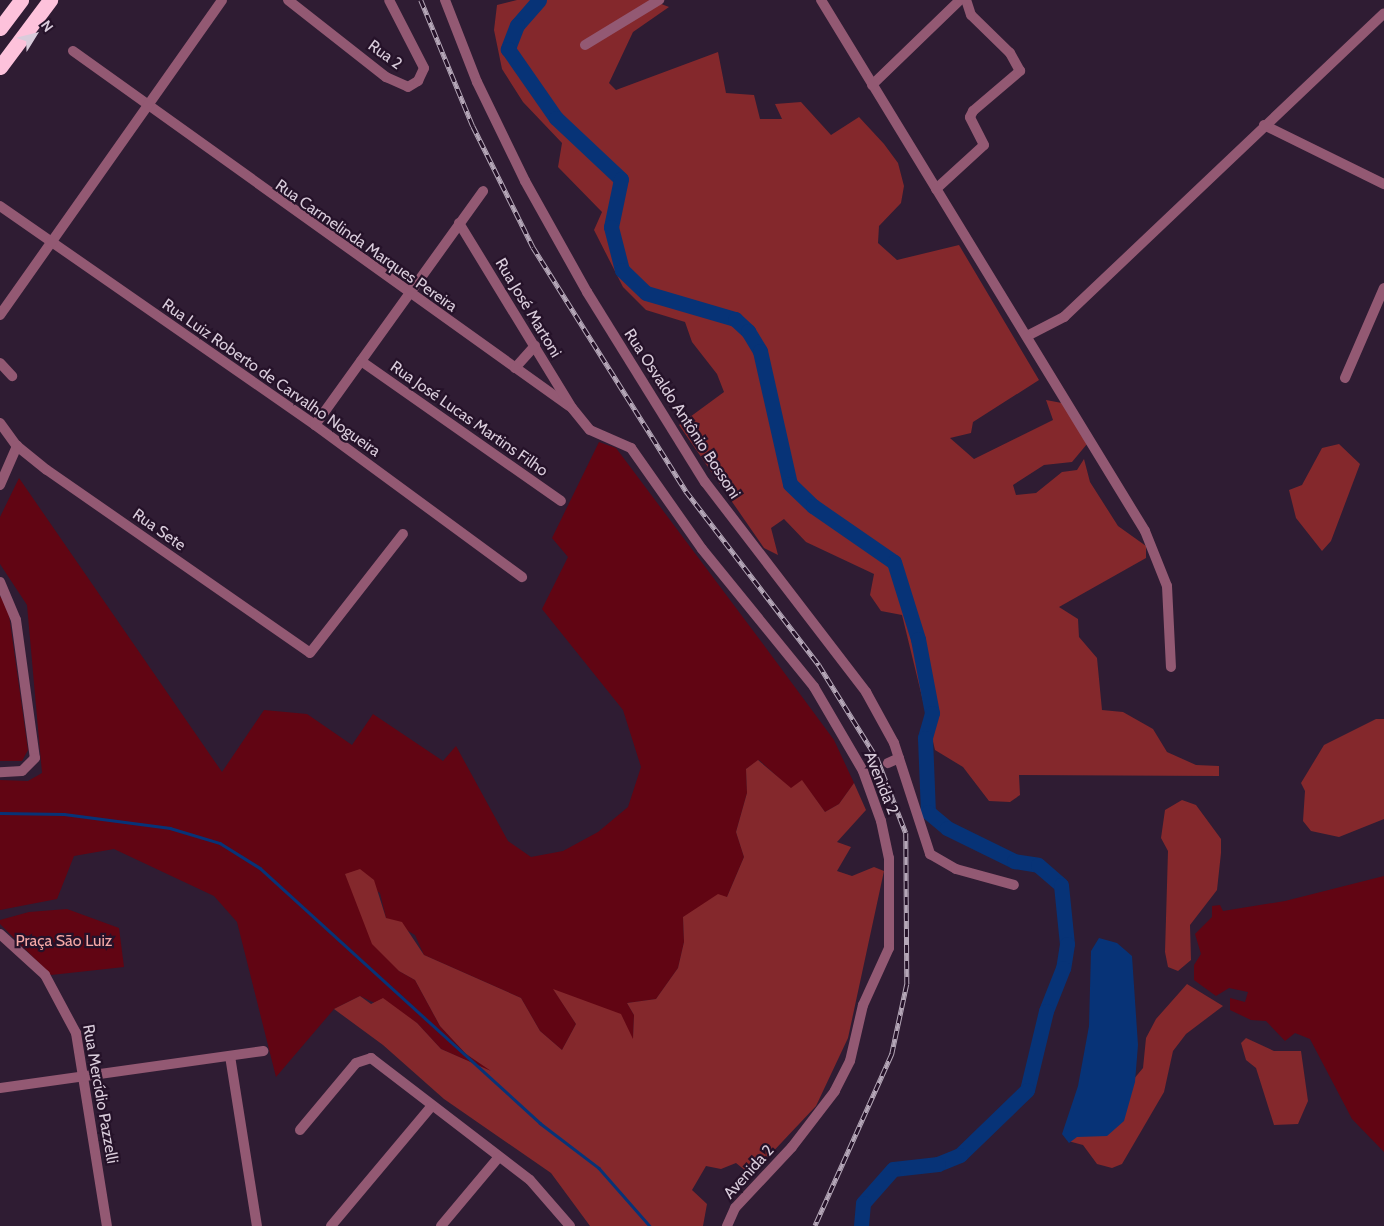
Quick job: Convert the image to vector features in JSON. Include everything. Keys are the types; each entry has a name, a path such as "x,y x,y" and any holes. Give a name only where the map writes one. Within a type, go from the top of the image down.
{"highway":[{"path":"0,28 21,0"},
{"path":"0,66 50,0"}],"street":[{"path":"0,315 144,106 222,0"},
{"name":"Rua 2","path":"288,0 386,76 408,86 418,81 424,68 389,0"},
{"name":"Rua Osvaldo Antônio Bossoni","path":"445,0 521,172 587,292 705,482 866,692 899,758 930,854 956,869 1014,885"},
{"path":"585,45 659,0"},
{"path":"821,0 1027,336 1155,551 1167,586 1171,667"},
{"path":"872,85 960,0"},
{"path":"936,189 984,145 970,117 973,111 1020,71 1010,52 967,9 966,0"},
{"path":"1027,336 1064,317 1384,13"},
{"name":"Rua Carmelinda Marques Pereira","path":"73,51 144,106 572,408"},
{"path":"1264,126 1384,184"},
{"path":"315,425 459,223 484,191"},
{"name":"Rua Luiz Roberto de Carvalho Nogueira","path":"0,206 315,425 522,577"},
{"name":"Rua José Martoni","path":"459,223 572,408"},
{"path":"1345,378 1384,288"},
{"path":"515,368 535,346"},
{"name":"Rua José Lucas Martins Filho","path":"361,361 561,501"},
{"path":"0,363 12,376"},
{"name":"Avenida 2","path":"572,408 590,430 630,448 702,549 814,687 867,770 889,858 889,948 863,1005 850,1061 835,1091 792,1147 735,1208 727,1226"},
{"name":"Rua Sete","path":"0,423 16,446 310,653 403,534"},
{"path":"0,485 16,446"},
{"path":"0,582 16,620 34,748 32,766 0,772"},
{"path":"888,763 899,758"},
{"name":"Rua Mercídio Pazzelli","path":"0,934 45,975 65,1005 84,1076 107,1226"},
{"path":"0,1088 263,1051"},
{"path":"230,1056 257,1226"},
{"path":"300,1130 362,1059 380,1064 430,1107 541,1190 564,1223"},
{"path":"330,1226 430,1107"},
{"path":"441,1226 498,1158"}],"green space":[{"path":"599,442 616,448 763,644 834,740 854,783 839,804 825,812 802,781 791,789 759,760 746,769 747,793 736,832 744,857 727,897 683,917 684,942 678,968 656,999 627,1003 634,1015 633,1040 554,990 576,1024 562,1050 540,1031 521,998 424,955 415,935 386,918 380,893 345,874 399,971 415,980 440,1026 466,1054 495,1073 441,1049 417,1023 360,996 334,1009 276,1077 237,922 214,896 114,849 74,856 57,899 0,910 0,780 28,781 42,773 27,605 0,564 0,517 19,478 222,772 264,710 307,714 352,745 373,714 443,761 456,746 508,841 531,857 563,851 598,832 628,807 641,767 623,710 542,609 568,557 552,538"},
{"path":"0,596 8,608 28,750 22,761 0,761"},
{"path":"1384,876 1384,1152 1352,1119 1310,1039 1295,1033 1285,1041 1266,1021 1251,1020 1230,1010 1230,998 1245,1002 1248,992 1229,988 1216,996 1194,980 1194,965 1201,954 1195,934 1212,917 1212,906 1220,905 1223,911 1285,901"},
{"name":"Praça São Luiz","path":"67,909 119,928 124,967 51,975 0,924 0,920 29,912"}],"shaded area":[{"path":"517,0 651,0 669,7 633,32 609,83 616,90 718,52 726,93 754,95 760,119 782,119 775,104 801,102 831,135 859,117 884,144 898,163 904,186 901,203 879,226 878,243 897,260 959,245 1039,380 973,422 971,433 950,438 974,459 1053,420 1046,400 1062,403 1087,444 1072,462 1044,465 1013,485 1016,495 1036,493 1062,472 1077,470 1084,459 1090,482 1118,526 1146,546 1146,558 1059,607 1078,619 1079,637 1097,658 1102,710 1123,712 1153,729 1167,752 1196,765 1219,766 1219,776 1019,775 1020,795 1010,802 989,801 963,767 935,750 902,615 881,611 870,595 874,574 806,542 784,519 771,528 778,555 764,548 679,425 724,392 717,374 692,342 685,322 646,310 623,287 594,230 602,212 558,167 562,143 523,102 502,69 494,30 497,5"},
{"path":"1339,444 1360,464 1331,541 1322,551 1296,518 1289,490 1302,485 1322,448"},
{"path":"1376,719 1384,719 1384,819 1339,837 1311,831 1303,821 1305,791 1301,783 1324,745"},
{"path":"758,760 791,788 802,780 825,812 839,804 854,783 866,810 837,842 851,847 837,871 852,876 874,867 884,871 848,1038 816,1106 751,1175 736,1163 721,1169 706,1166 692,1190 707,1204 703,1226 590,1226 551,1173 444,1099 383,1045 334,1009 360,996 371,1004 383,998 417,1023 441,1049 491,1071 466,1054 440,1026 415,980 399,971 372,944 345,874 360,869 374,880 386,918 402,922 424,955 521,998 540,1031 562,1050 576,1024 553,989 621,1014 633,1039 634,1015 627,1003 656,999 678,968 684,942 683,917 718,894 727,897 744,857 736,832 747,793 746,769"},
{"path":"1182,800 1196,805 1221,839 1221,853 1217,890 1190,925 1191,960 1178,971 1168,967 1165,952 1168,851 1161,838 1165,810"},
{"path":"1187,984 1223,1006 1186,1034 1173,1051 1164,1092 1122,1164 1112,1168 1097,1164 1083,1145 1068,1141 1123,1092 1143,1068 1146,1038 1156,1019"},
{"path":"1246,1038 1274,1051 1301,1051 1308,1101 1298,1124 1274,1125 1256,1068 1246,1060 1241,1043"}],"water":[{"path":"1099,938 1117,943 1132,956 1138,1045 1135,1082 1124,1121 1107,1136 1077,1137 1069,1143 1062,1134 1078,1086 1089,1026 1091,951"}],"waterway":[{"path":"539,0 517,25 508,49 556,118 621,179 611,227 622,270 646,293 735,319 748,331 760,351 790,484 813,506 894,562 918,639 932,713 925,738 928,812 947,828 1014,861 1038,865 1061,885 1067,944 1063,968 1046,1011 1027,1090 960,1155 938,1164 893,1169 863,1203 861,1226"},
{"path":"0,813 64,814 170,828 220,843 260,868 540,1123 599,1168 650,1226"}],"tunnel":[{"path":"871,769 888,763"}],"railway":[{"path":"421,0 473,126 533,247 686,491 819,665 877,758 906,833 907,984 892,1054 815,1226"}]}
